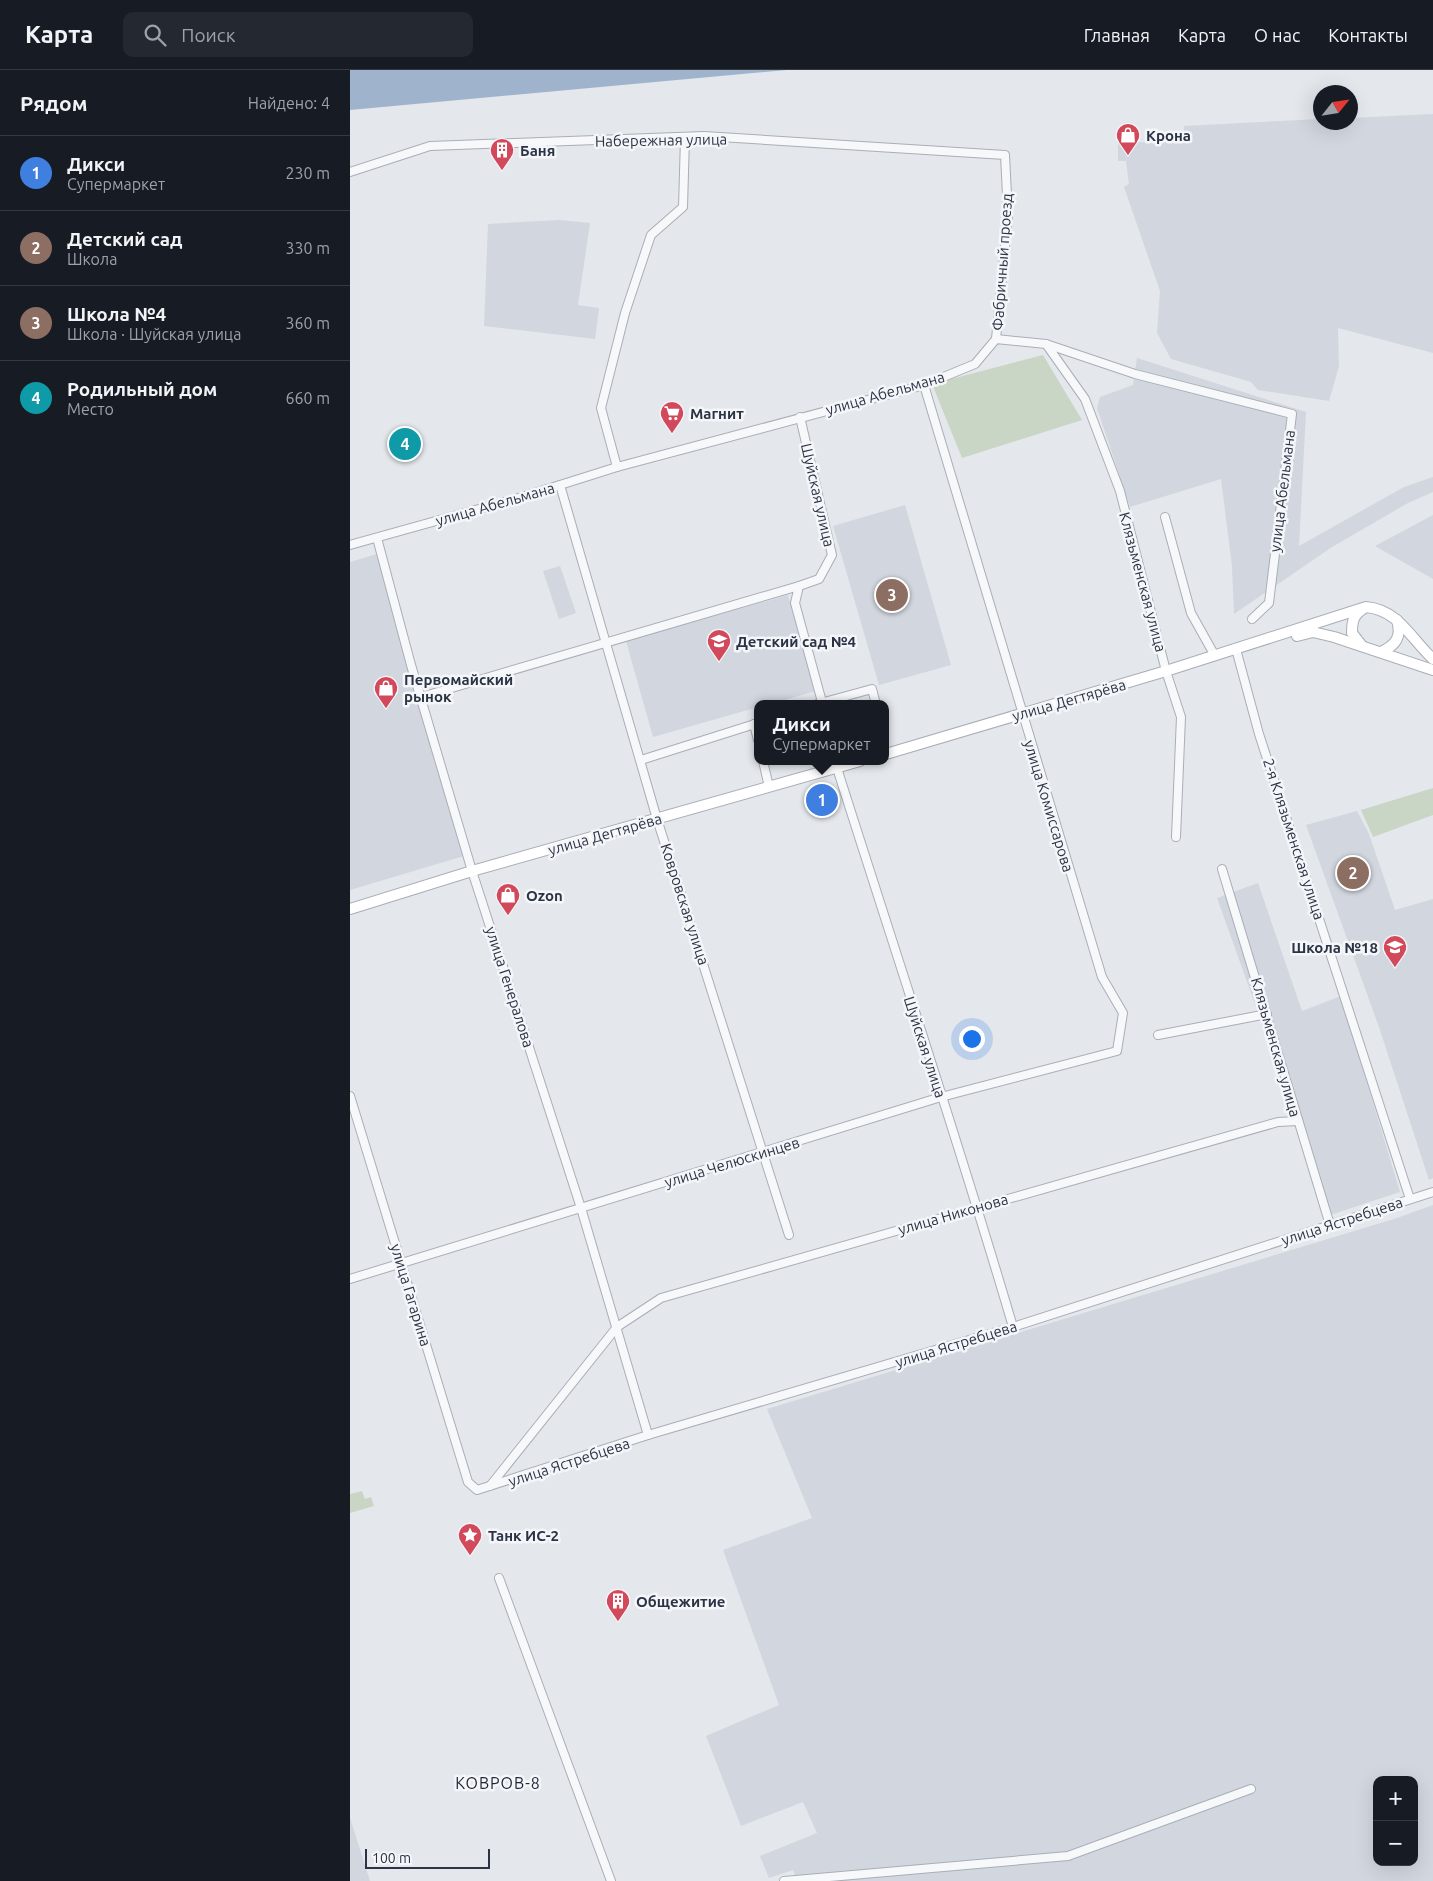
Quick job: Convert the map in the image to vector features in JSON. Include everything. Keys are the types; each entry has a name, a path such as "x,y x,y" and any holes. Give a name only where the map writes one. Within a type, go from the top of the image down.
{"main road":[{"path":"1363,646 1352,633 1352,620 1357,612 1366,607"},
{"path":"1252,645 1366,607 1377,608 1397,619 1433,659"},
{"path":"1381,652 1393,646 1398,638 1400,630 1397,619"},
{"path":"1252,645 1313,632 1363,646 1433,670"},
{"name":"улица Дегтярёва","path":"889,753 1252,645"},
{"name":"улица Дегтярёва","path":"350,909 472,871 846,765"}],"street":[{"name":"Набережная улица","path":"350,172 430,146 704,136 1005,156"},
{"path":"617,466 601,408 625,313 651,235 682,207 685,138"},
{"name":"Фабричный проезд","path":"996,340 1008,215 1005,156"},
{"name":"улица Абельмана","path":"350,545 560,485 617,466 924,385 975,364 996,340 1046,344 1135,374 1292,414 1269,603 1252,619"},
{"name":"Клязьменская улица","path":"1046,344 1085,399 1120,491 1166,671 1181,717 1176,838"},
{"name":"улица Комиссарова","path":"924,385 971,535 1021,714 1102,977 1122,1012 1117,1051"},
{"name":"Шуйская улица","path":"421,697 819,579 832,556 800,417"},
{"name":"Ковровская улица","path":"560,485 658,819 789,1235"},
{"path":"1165,517 1191,613 1216,656"},
{"name":"улица Генералова","path":"376,538 472,871 581,1208 648,1435"},
{"path":"799,586 795,602 819,700"},
{"name":"2-я Клязьменская улица","path":"1236,650 1260,734 1410,1200"},
{"path":"831,700 872,689 875,700"},
{"path":"641,760 754,724"},
{"path":"764,765 770,787"},
{"name":"Шуйская улица","path":"836,768 978,1208 1013,1327"},
{"name":"Клязьменская улица","path":"1222,869 1330,1225"},
{"path":"1158,1035 1267,1014"},
{"name":"улица Челюскинцев","path":"350,1279 941,1097 1117,1051"},
{"name":"улица Гагарина","path":"350,1096 468,1482 477,1490"},
{"name":"улица Никонова","path":"490,1486 617,1327 661,1298 1278,1122 1297,1121"},
{"name":"улица Ястребцева","path":"477,1490 648,1435 1013,1327 1433,1192"},
{"path":"500,1578 611,1881"},
{"path":"784,1881 1068,1856 1251,1788"}],"shaded area":[{"path":"1433,114 1433,353 1338,328 1339,366 1329,401 1258,390 1251,382 1171,359 1157,333 1160,291 1124,187 1129,184 1126,161 1118,161 1118,143 1184,141 1184,126 1313,119 1313,130 1358,130 1358,118"},
{"path":"559,220 590,223 578,305 599,308 595,339 484,326 488,224"},
{"path":"1137,358 1306,412 1299,546 1404,487 1433,477 1433,492 1408,503 1332,547 1234,614 1232,566 1221,479 1130,507 1097,408 1100,397 1133,385"},
{"path":"905,505 951,665 879,685 833,526"},
{"path":"1433,515 1433,579 1375,546"},
{"name":"Первомайский рынок","path":"377,554 464,856 350,890 350,562"},
{"path":"560,566 576,613 559,619 543,571"},
{"name":"Детский сад №4","path":"788,595 815,691 785,700 754,700 754,708 653,737 626,641"},
{"path":"1357,811 1369,834 1395,910 1433,899 1433,1178 1429,1180 1379,1027 1306,825"},
{"path":"1258,883 1302,1011 1341,996 1400,1192 1327,1216 1297,1121 1217,898"},
{"path":"1433,1205 1433,1881 797,1881 793,1870 769,1878 760,1856 817,1833 803,1802 741,1826 706,1736 779,1705 723,1550 812,1518 767,1409 1394,1219"},
{"path":"350,1818 370,1881 350,1881"}],"green space":[{"path":"1043,355 1082,420 962,458 932,384"},
{"path":"1433,788 1433,815 1373,837 1361,810"},
{"path":"362,1491 365,1499 371,1497 374,1506 350,1513 350,1494"}],"water":[{"path":"350,70 787,70 350,110"}],"place":[{"name":"Крона","path":"1128,156"},
{"name":"Баня","path":"502,171"},
{"name":"Магнит","path":"672,434"},
{"name":"Родильный дом","path":"405,444"},
{"name":"Школа №4","path":"892,595"},
{"name":"Детский сад №4","path":"719,662"},
{"name":"Первомайский рынок","path":"386,709"},
{"name":"Дикси","path":"822,800"},
{"name":"Детский сад","path":"1353,873"},
{"name":"Ozon","path":"508,916"},
{"name":"Школа №18","path":"1395,968"},
{"name":"Танк ИС-2","path":"470,1556"},
{"name":"Общежитие","path":"618,1622"}],"district":[{"name":"КОВРОВ-8","path":"498,1783"}]}
